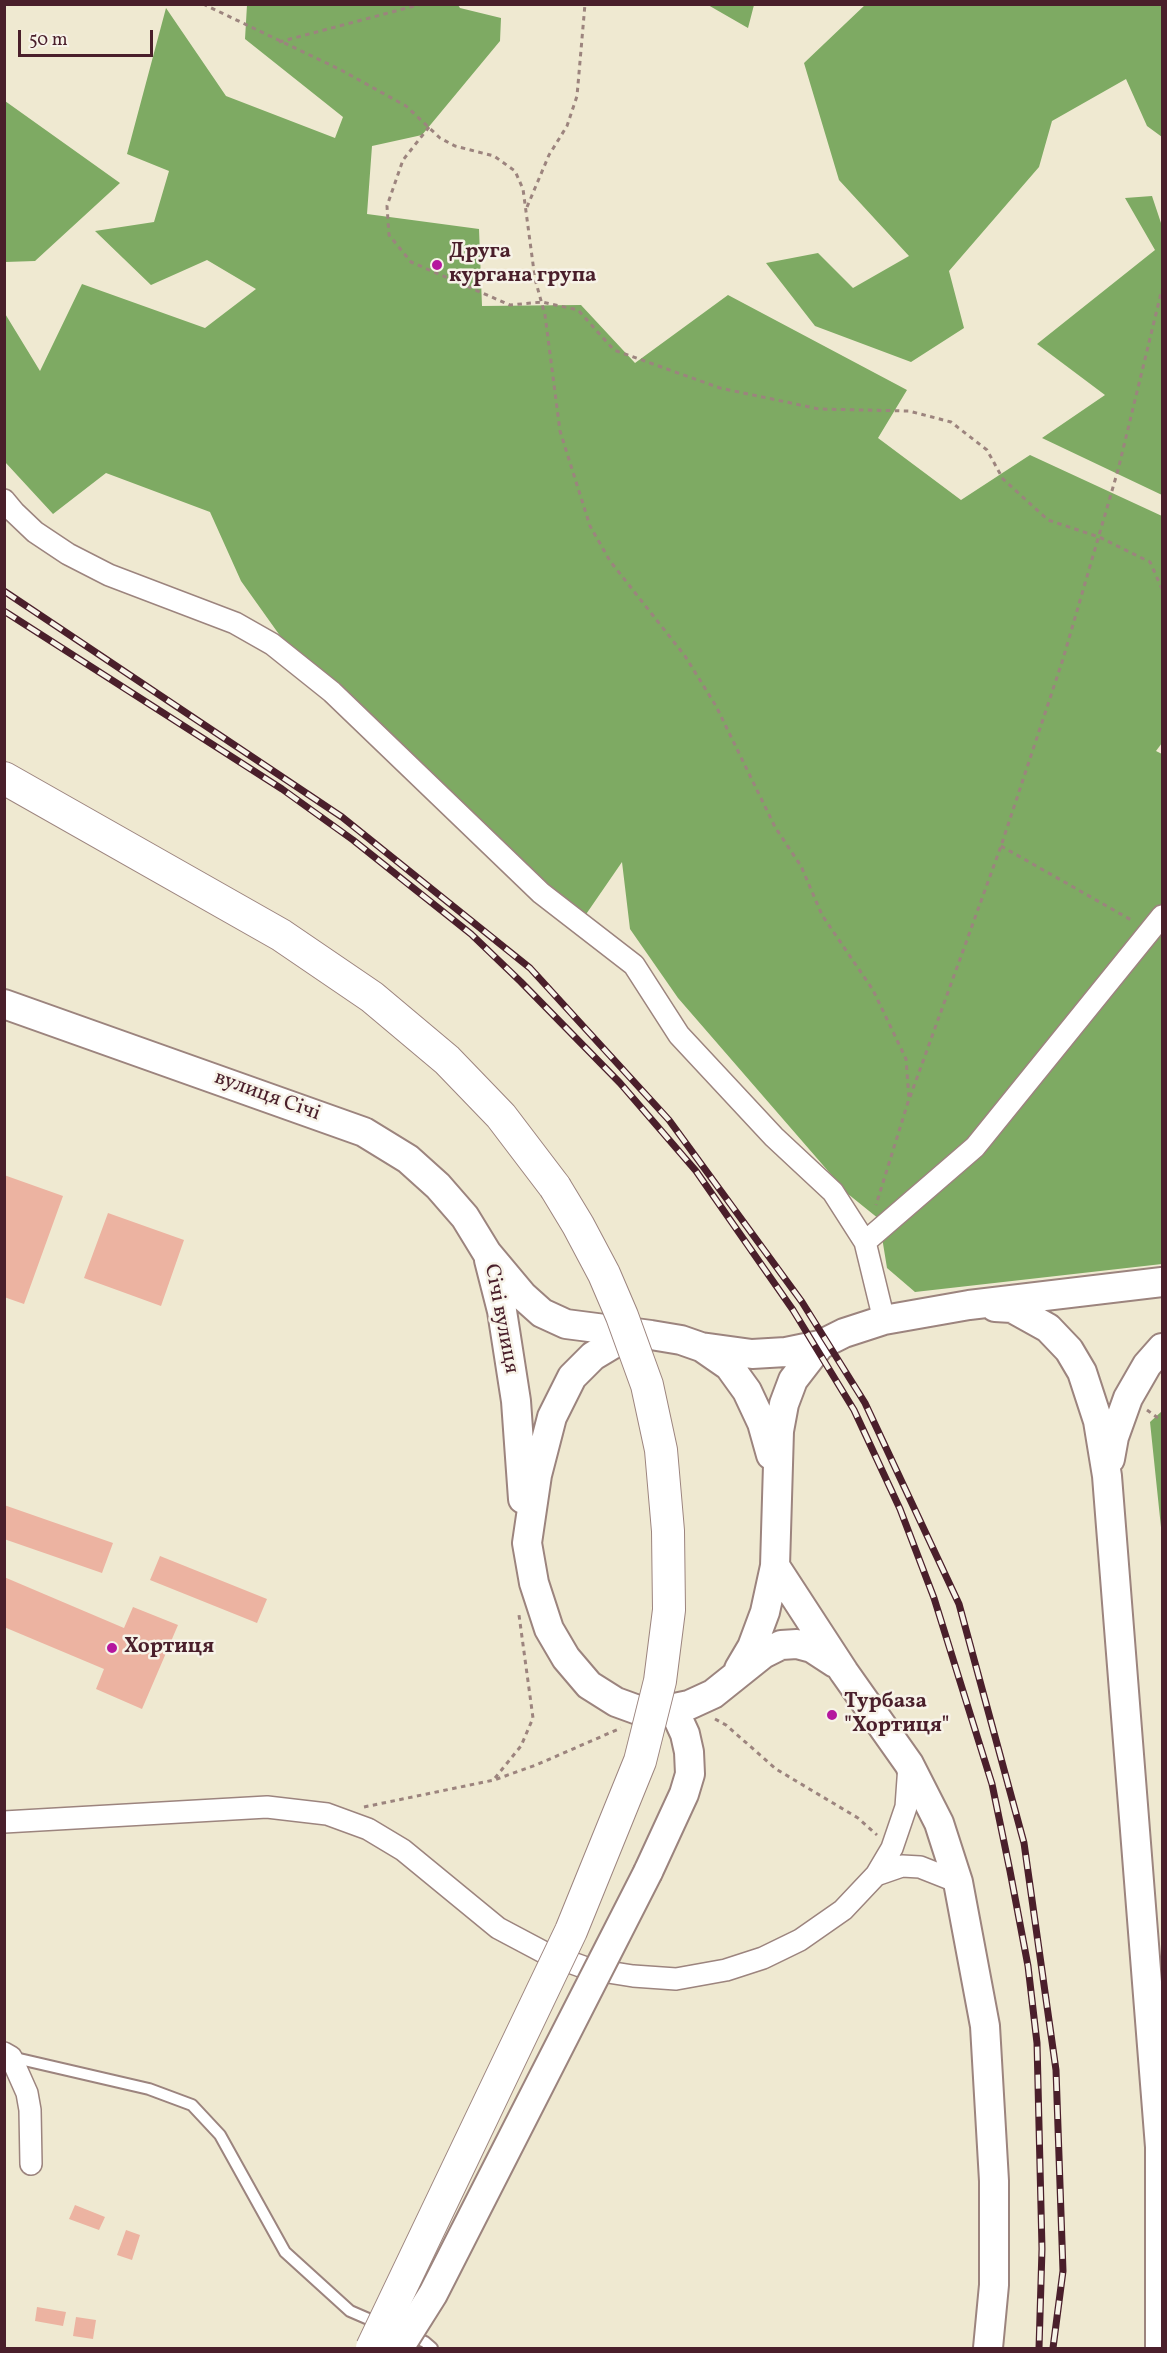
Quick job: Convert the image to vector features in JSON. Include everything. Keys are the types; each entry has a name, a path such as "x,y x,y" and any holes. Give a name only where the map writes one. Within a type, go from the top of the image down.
{"main road":[{"path":"4,778 281,935 372,997 455,1068 501,1116 555,1186 578,1225 622,1316 647,1384 661,1450 668,1532 669,1610 660,1681 640,1761 571,1931 372,2349"},
{"name":"вулиця Січі","path":"4,1004 364,1132 408,1159 438,1186 465,1217 487,1253"},
{"name":"Січі вулиця","path":"487,1253 523,1296 542,1313 566,1324 681,1340 701,1347"},
{"name":"Січі вулиця","path":"487,1253 502,1311 516,1401 527,1543"},
{"path":"701,1347 752,1354 786,1352 820,1345 844,1333 884,1320 969,1305 1162,1282"},
{"path":"969,1305 1012,1308 1048,1328 1069,1350 1082,1372 1098,1421 1107,1476 1160,2147 1160,2349"},
{"path":"651,1335 613,1344 593,1356 572,1377 552,1417 537,1475 527,1543 537,1592 549,1629 566,1658 590,1685 616,1702 638,1710 675,1709 713,1694 763,1654 781,1645 797,1644 812,1648 829,1657 844,1672"},
{"path":"736,1675 752,1647 765,1612 775,1566 778,1517 776,1476 783,1404 793,1380 820,1345"},
{"path":"701,1347 729,1366 747,1390 762,1423 776,1476"},
{"path":"1107,1476 1114,1437 1128,1398 1147,1365 1162,1348"},
{"path":"775,1566 844,1672 909,1764 939,1823 958,1882 985,2026 994,2181 994,2284 988,2349"},
{"path":"399,2349 433,2294 648,1872 684,1794 690,1774 689,1752 675,1709"}],"street":[{"path":"4,500 35,532 68,554 109,575 235,623 272,644 332,692 541,893 634,966 680,1035 774,1137 833,1192 865,1242 884,1320"},
{"path":"865,1242 975,1147 1157,923"},
{"path":"4,1822 267,1808 327,1814 368,1829 403,1850 498,1928 547,1954 589,1969 633,1977 676,1979 726,1970 763,1958 800,1940 843,1910 876,1875 892,1848 906,1807 909,1764"},
{"path":"876,1875 902,1866 920,1867 958,1882"},
{"path":"8,2055 18,2071 28,2102 32,2152 30,2164"}],"lane":[{"path":"8,2055 149,2089 192,2105 220,2135 285,2252 350,2311 425,2342 432,2349"}],"path":[{"path":"203,4 341,70 406,106 429,128 455,146 494,156 515,171 523,189 535,279 545,315 560,431 590,526 610,561 685,656 716,706 775,827 801,866 822,915 878,1000 906,1059 909,1099"},
{"path":"279,42 423,4"},
{"path":"526,209 549,155 567,126 577,96 585,4"},
{"path":"429,128 403,160 387,206 389,235 411,262 510,305 542,302 578,309 614,350 720,388 819,410 909,411 951,422 987,450 1003,479 1048,520 1099,537 1150,562 1162,589"},
{"path":"865,1242 909,1099 1001,846 1063,659 1118,470 1162,289"},
{"path":"1001,846 1157,923"},
{"path":"494,1780 521,1746 533,1718 518,1611"},
{"path":"327,1814 494,1780 675,1709 726,1725 776,1769 858,1818 892,1848"}],"green space":[{"path":"866,4 1162,5 1162,137 1147,126 1126,79 1052,121 1039,167 949,271 964,328 911,362 815,326 766,263 818,253 853,288 909,256 839,180 804,63"},
{"path":"247,5 458,5 460,8 501,18 500,41 422,135 372,146 367,214 479,229 482,306 581,305 635,363 728,295 907,390 878,438 961,500 1030,455 1162,516 1162,743 1156,751 1162,754 1162,1264 915,1292 887,1268 879,1219 848,1194 678,998 630,929 622,862 580,923 303,668 241,581 210,512 106,473 53,514 5,462 4,312 40,371 82,284 205,328 256,289 207,260 151,285 95,231 154,222 169,171 127,154 166,8 226,96 335,138 343,117 245,39"},
{"path":"708,5 754,5 748,28"},
{"path":"5,101 120,183 35,261 5,262"},
{"path":"1152,196 1162,226 1162,495 1042,438 1105,395 1037,344 1155,250 1125,198"},
{"path":"1162,1411 1162,1537 1150,1422"}],"building":[{"path":"4,1175 63,1196 24,1304 4,1297"},
{"path":"108,1213 184,1240 161,1306 84,1278"},
{"path":"4,1505 113,1543 102,1573 4,1539"},
{"path":"160,1556 267,1599 257,1623 150,1580"},
{"name":"Хортиця","path":"4,1577 124,1628 133,1607 178,1625 142,1709 96,1689 104,1669 4,1627"},
{"path":"75,2205 105,2217 99,2230 69,2219"},
{"path":"126,2230 140,2235 132,2260 117,2255"},
{"path":"37,2307 66,2312 63,2326 35,2321"},
{"path":"76,2317 96,2320 93,2339 73,2336"}],"railway":[{"path":"4,591 342,817 530,968 669,1120 802,1302 865,1403 959,1604 1024,1843 1056,2070 1063,2271 1053,2348"},
{"path":"4,611 282,789 353,840 471,934 620,1083 696,1171 793,1310 854,1410 900,1509 934,1598 992,1784 1010,1871 1028,1966 1037,2043 1042,2249 1039,2348"}],"place":[{"name":"Друга кургана група","path":"437,265"},
{"name":"Хортиця","path":"112,1648"},
{"name":"Турбаза \"Хортиця\"","path":"832,1715"}]}
